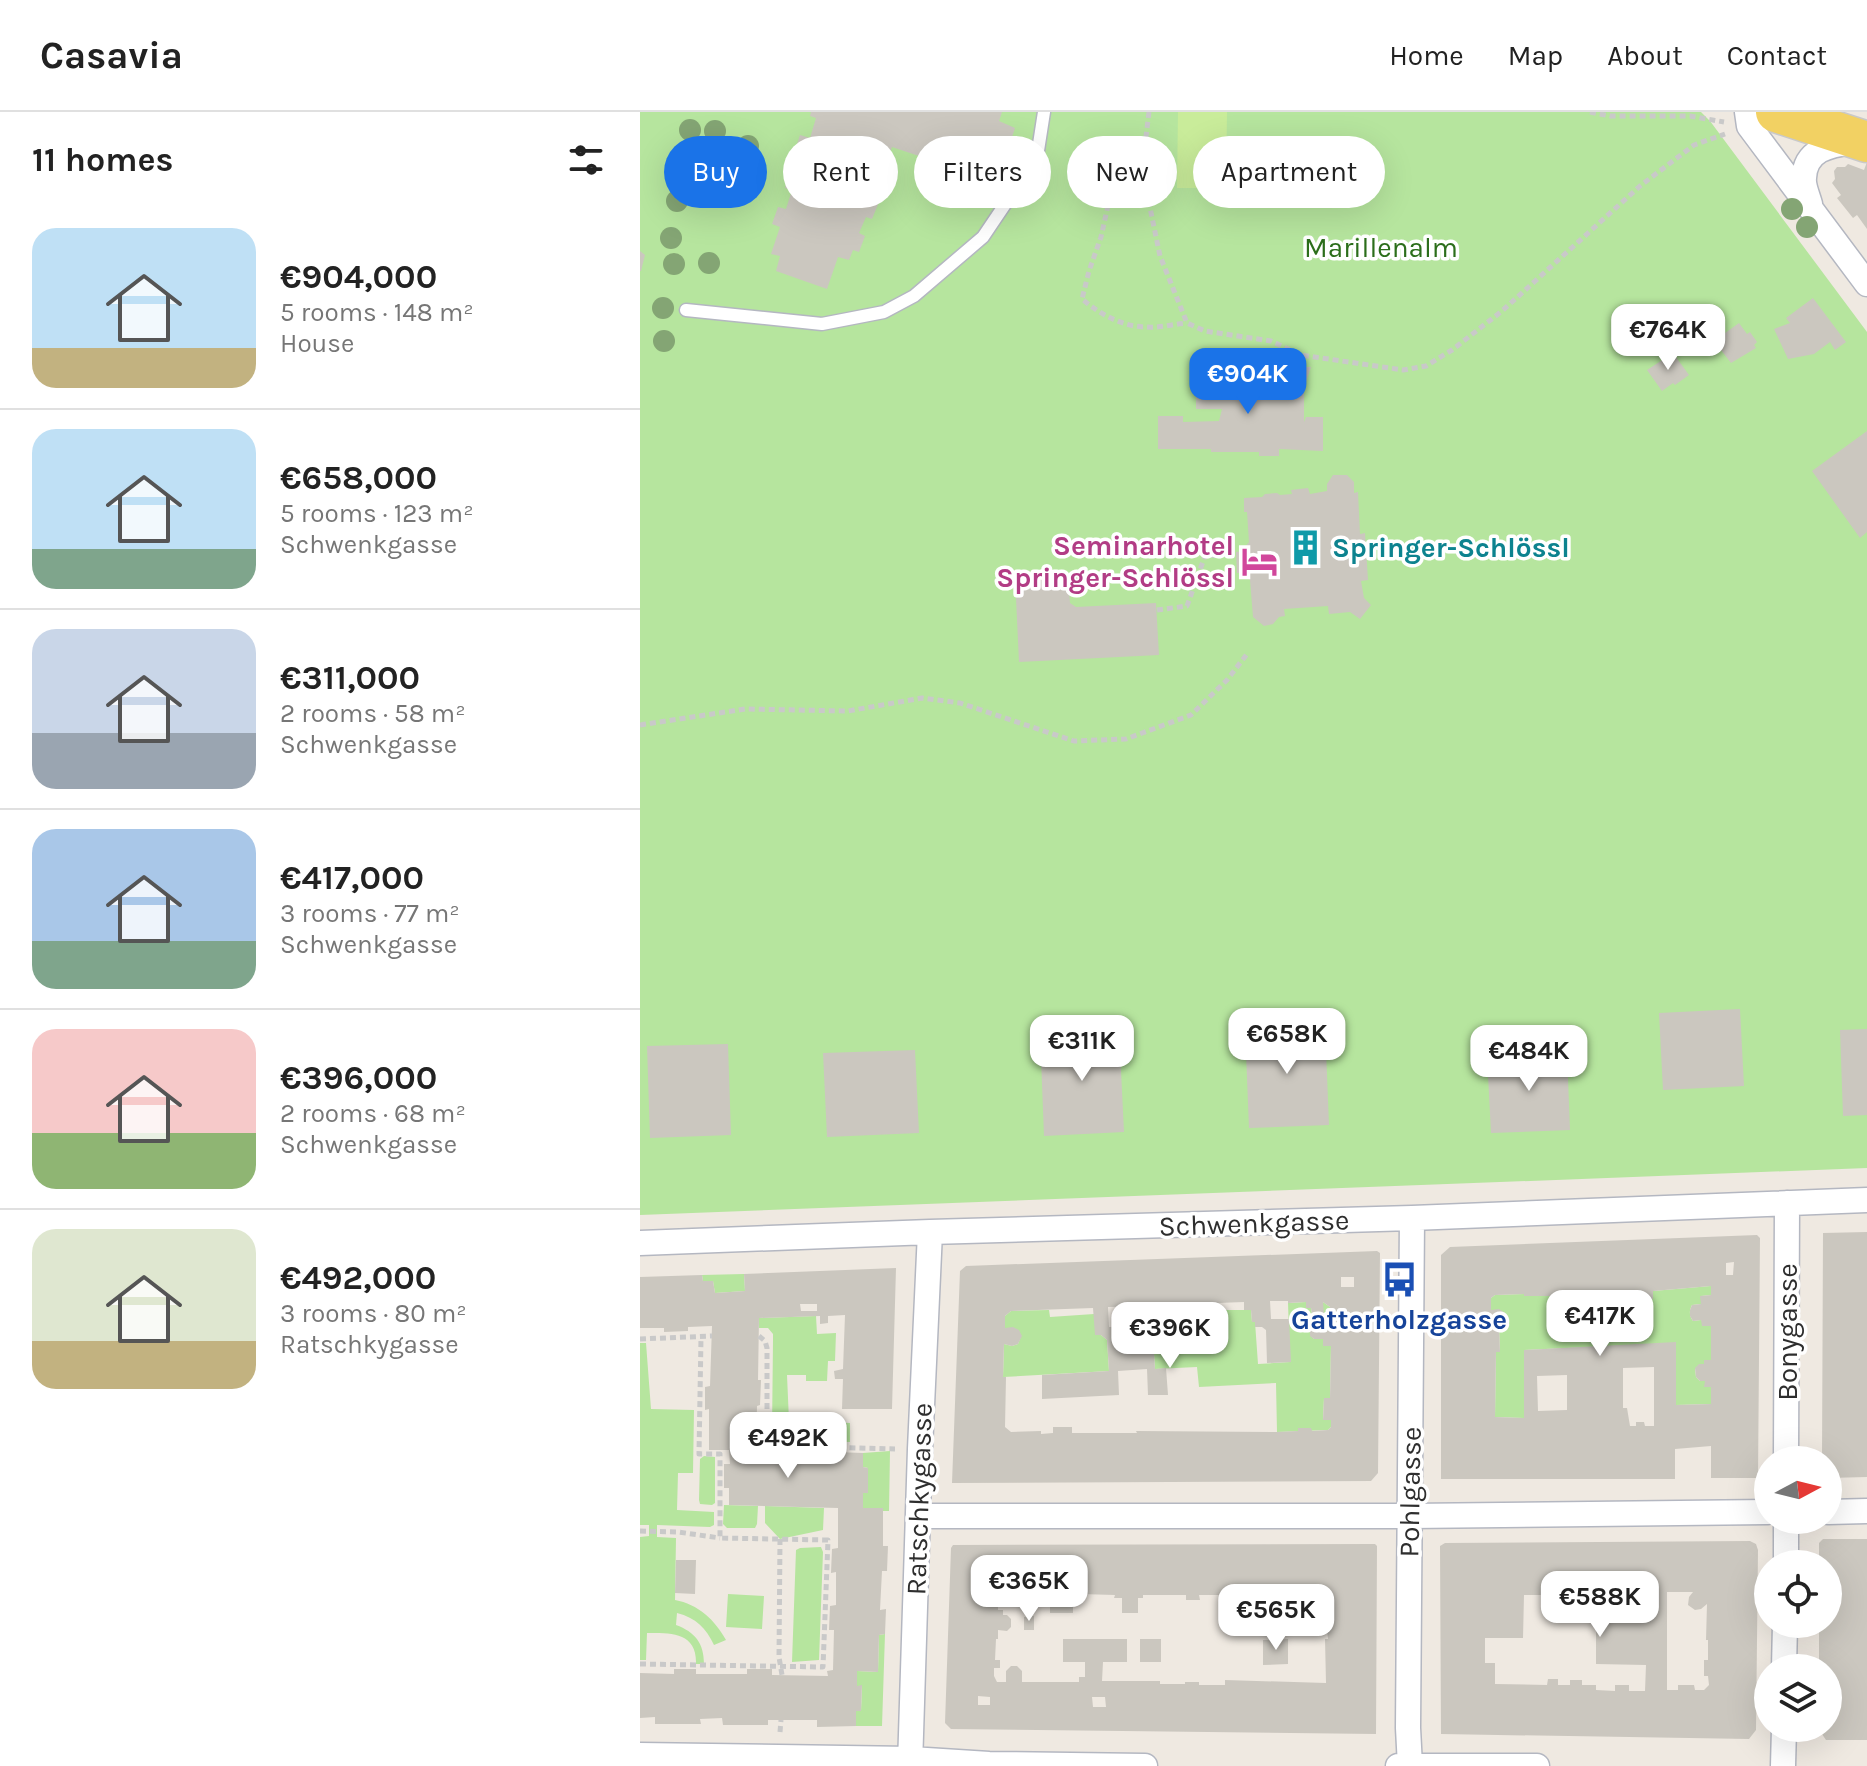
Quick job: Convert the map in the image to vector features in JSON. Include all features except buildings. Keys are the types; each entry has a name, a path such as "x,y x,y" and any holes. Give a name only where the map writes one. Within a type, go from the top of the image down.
{"main road":[{"path":"1757,117 1865,141"}],"street":[{"path":"1757,117 1813,214 1867,284"},
{"path":"1813,214 1803,180 1808,159 1825,147 1865,141"},
{"name":"Schwenkgasse","path":"640,1243 1867,1200"},
{"name":"Bonygasse","path":"1786,1446 1787,1203"},
{"name":"Pohlgasse","path":"1410,1766 1412,1218"},
{"name":"Ratschkygasse","path":"910,1763 930,1232"},
{"path":"1842,1512 1867,1511"},
{"path":"918,1516 1754,1512"},
{"path":"1783,1766 1784,1742"},
{"path":"640,1755 1145,1766"},
{"path":"1398,1766 1537,1766"}],"lane":[{"path":"686,310 822,324 884,312 914,296 983,237 1037,157 1044,112"}],"path":[{"path":"1146,136 1149,112"},
{"path":"1590,112 1610,116 1757,117"},
{"path":"1107,208 1082,299 1097,312 1114,321 1147,328 1187,323 1205,331 1271,341 1301,355 1403,370 1426,366 1452,350 1502,311 1640,186 1694,145 1757,117"},
{"path":"1150,208 1160,256 1187,323"},
{"path":"1157,610 1187,606 1205,556 1228,554"},
{"path":"640,725 745,709 848,711 922,698 960,703 1074,741 1126,739 1191,715 1227,680 1247,654"},
{"path":"640,1339 712,1336"},
{"path":"759,1336 767,1348 767,1430 775,1446 920,1449"},
{"path":"701,1338 699,1454 720,1454 720,1538"},
{"path":"640,1531 720,1538 828,1540 823,1667 640,1664"},
{"path":"780,1539 782,1675"}],"green space":[{"name":"Marillenalm","path":"640,112 1701,112 1867,332 1867,1168 640,1215"},
{"path":"1178,112 1227,112 1227,136 1193,136 1193,188 1177,188"},
{"path":"744,1274 745,1291 715,1293 713,1281 703,1281 702,1275"},
{"path":"1711,1286 1711,1295 1701,1296 1701,1304 1692,1305 1690,1313 1693,1321 1701,1320 1711,1326 1711,1360 1705,1360 1695,1369 1696,1377 1705,1381 1705,1387 1711,1387 1711,1404 1676,1405 1676,1343 1524,1350 1524,1418 1495,1417 1496,1352 1500,1352 1499,1326 1505,1323 1491,1310 1491,1298 1495,1295 1550,1296 1551,1300 1557,1300 1558,1316 1571,1300 1576,1299 1576,1294 1589,1294 1590,1300 1601,1300 1601,1307 1611,1306 1611,1293 1625,1293 1625,1304 1632,1304 1635,1313 1648,1309 1648,1300 1653,1291"},
{"path":"1306,1302 1312,1315 1320,1315 1323,1302 1330,1307 1330,1317 1323,1317 1322,1323 1314,1323 1310,1335 1314,1339 1323,1339 1323,1346 1331,1346 1330,1398 1324,1398 1323,1419 1331,1420 1328,1430 1277,1432 1276,1383 1199,1387 1197,1367 1155,1369 1153,1338 1158,1332 1166,1331 1166,1324 1180,1323 1179,1305 1207,1304 1209,1310 1251,1310 1252,1322 1255,1322 1258,1364 1290,1362 1288,1303"},
{"path":"1049,1310 1050,1317 1094,1314 1101,1335 1107,1340 1109,1371 1003,1377 1004,1344 1018,1344 1021,1336 1005,1328 1005,1316 1011,1311"},
{"path":"816,1316 817,1334 836,1333 835,1361 828,1361 827,1381 806,1381 806,1375 787,1375 789,1421 850,1423 850,1442 780,1440 772,1432 773,1334 768,1328 759,1328 759,1318"},
{"path":"640,1343 646,1343 651,1409 694,1410 693,1473 678,1473 677,1510 714,1512 714,1525 657,1525 657,1537 676,1538 675,1600 705,1614 726,1640 714,1645 700,1624 677,1613 676,1625 697,1639 704,1664 696,1664 695,1653 687,1640 665,1633 647,1633 646,1660 640,1660 640,1537 649,1536 649,1525 640,1525"},
{"path":"890,1451 889,1511 863,1508 863,1493 868,1492 868,1468 863,1467 863,1453"},
{"path":"704,1456 715,1457 715,1503 712,1505 700,1504 699,1500 700,1459"},
{"path":"724,1505 758,1506 755,1528 727,1528 723,1524"},
{"path":"765,1506 824,1508 823,1530 780,1539 765,1523"},
{"path":"821,1547 819,1660 792,1662 796,1550"},
{"path":"728,1594 764,1596 762,1629 726,1627"},
{"path":"885,1634 882,1726 856,1726 856,1711 861,1711 862,1686 857,1686 857,1671 878,1672 879,1635"}],"place":[{"name":"Springer-Schlössl","path":"1306,547"},
{"name":"Seminarhotel Springer-Schlössl","path":"1260,561"},
{"name":"Gatterholzgasse","path":"1399,1279"}]}
